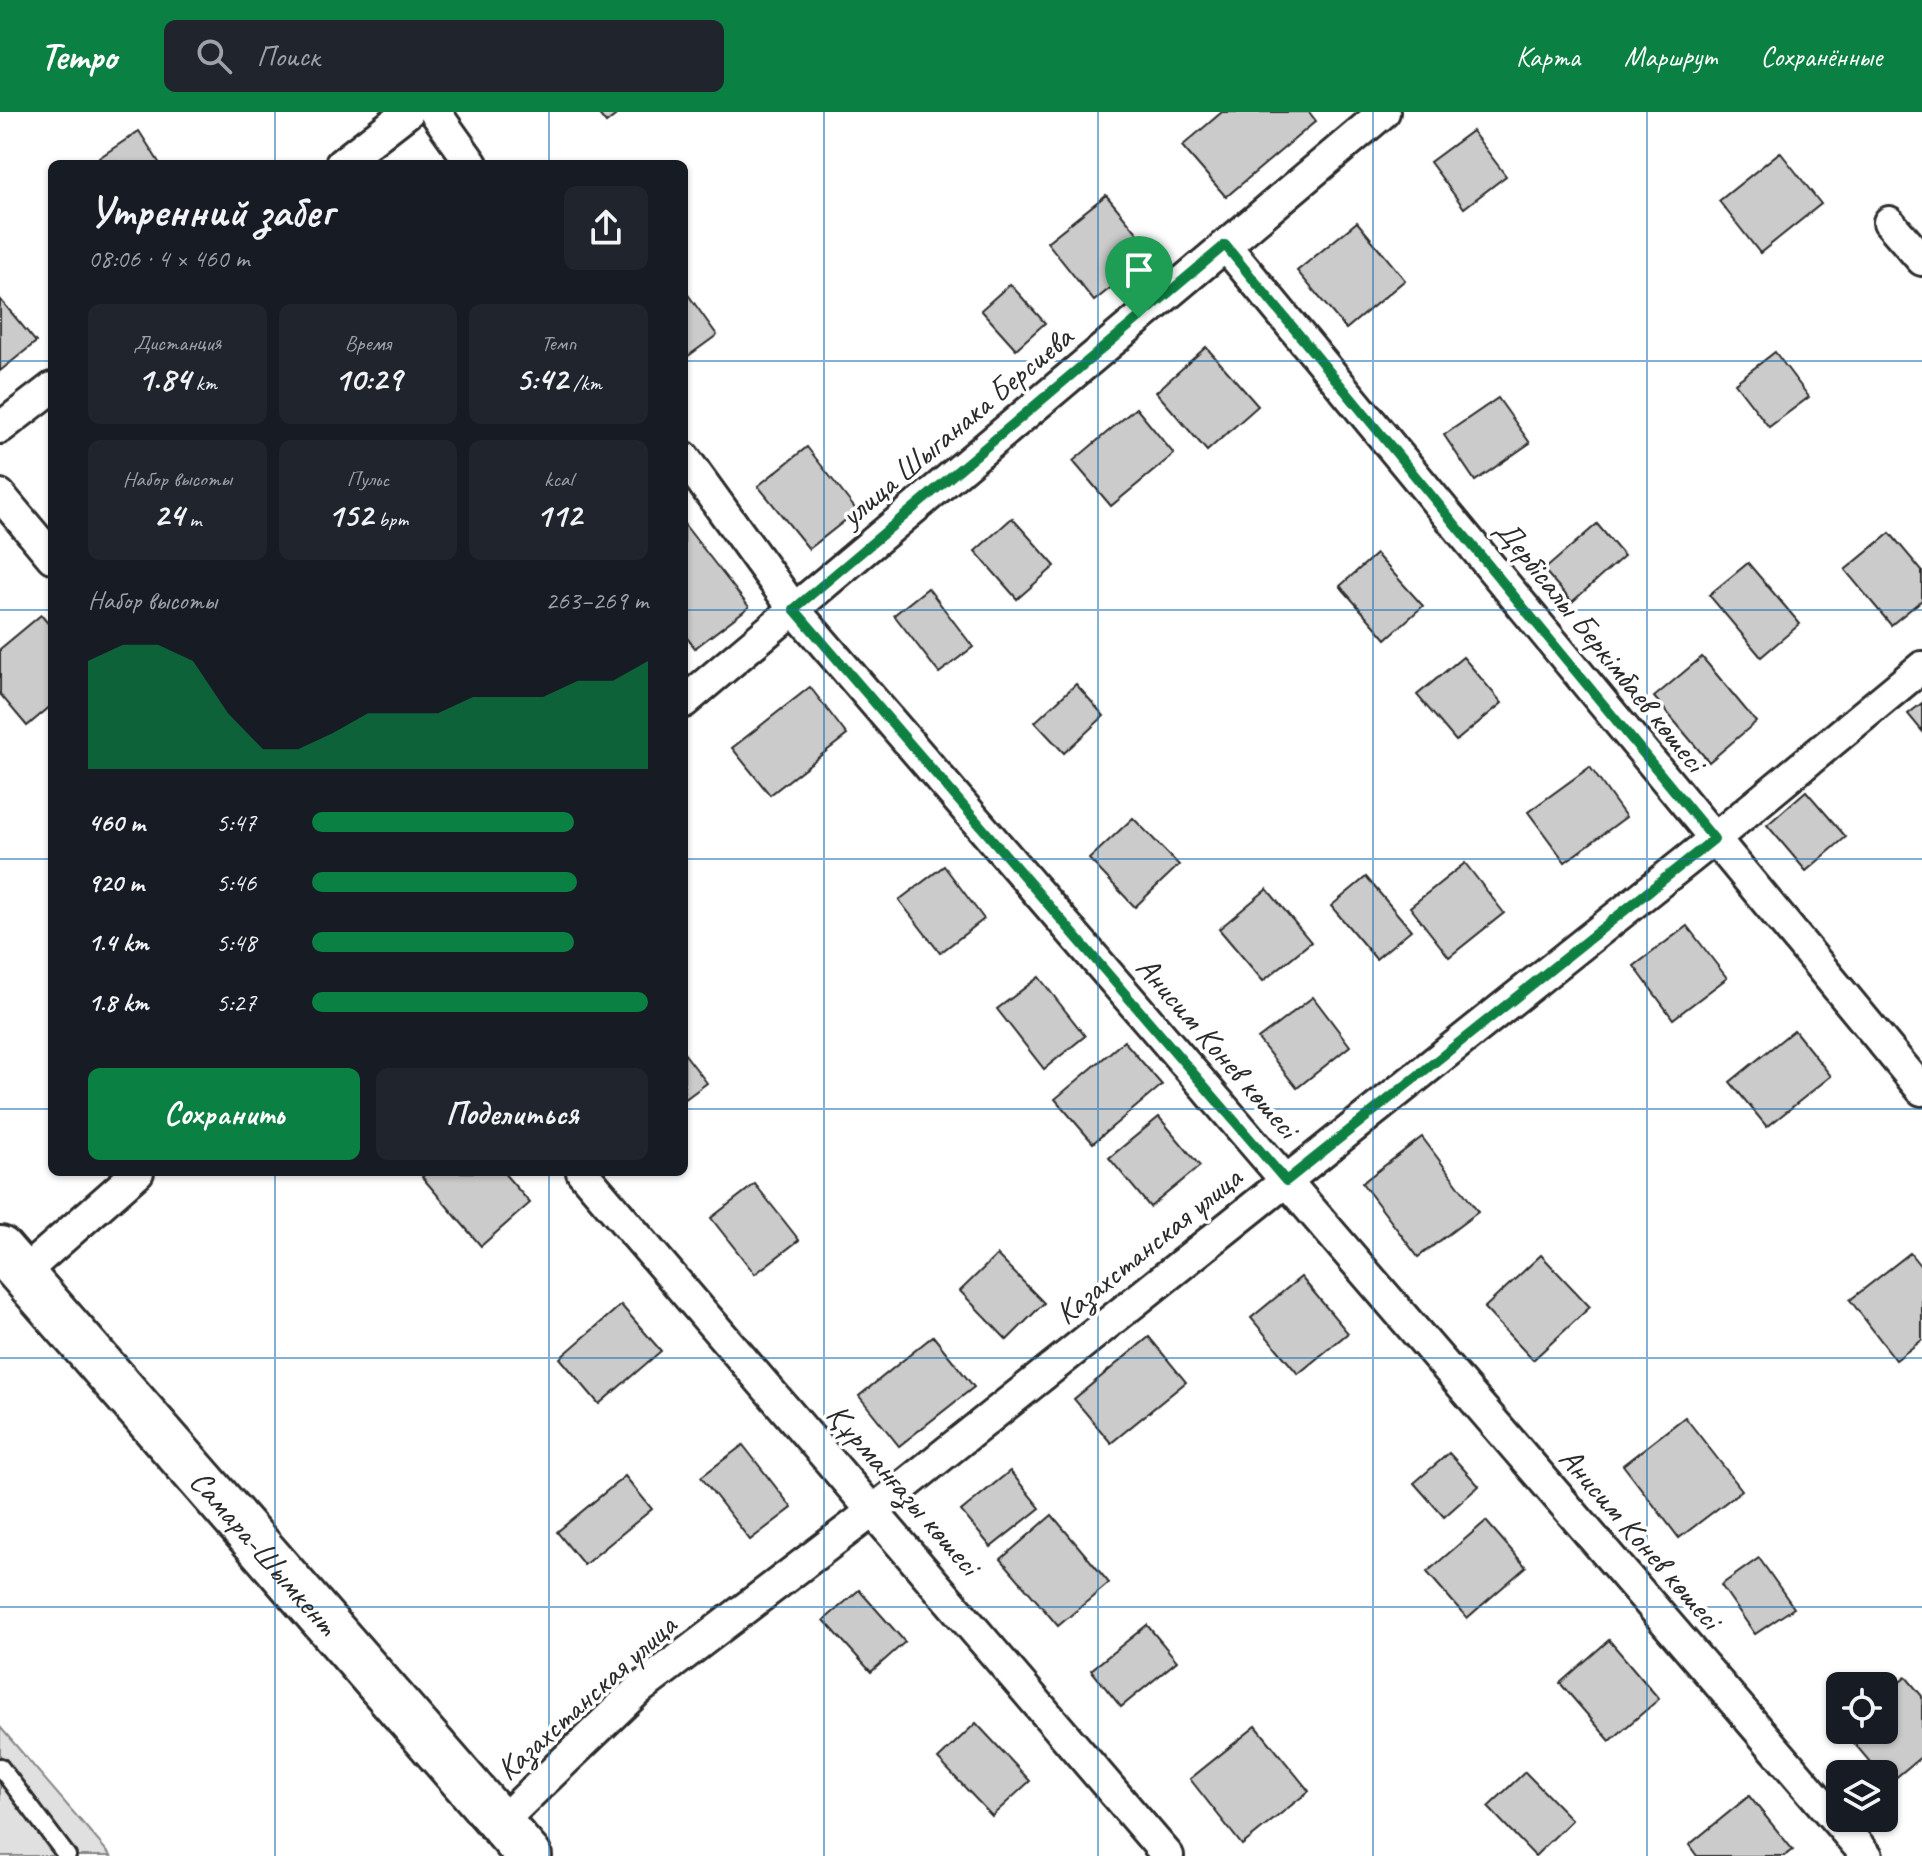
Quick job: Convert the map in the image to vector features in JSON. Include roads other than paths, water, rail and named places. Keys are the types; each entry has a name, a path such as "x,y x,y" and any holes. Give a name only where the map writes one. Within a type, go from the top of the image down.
{"highway":[{"name":"Самара-Шымкент","path":"11,1262 529,1856"}],"street":[{"path":"346,160 408,112"},
{"path":"435,112 469,160"},
{"name":"улица Шыганака Берсиева","path":"688,699 1384,112"},
{"path":"1889,222 1922,260"},
{"name":"Дербісалы Беркімбаев көшесі","path":"1225,245 1922,1090"},
{"path":"0,428 48,391"},
{"name":"Анисим Конев көшесі","path":"688,463 794,609 1867,1856"},
{"path":"0,495 48,552"},
{"name":"Казахстанская улица","path":"500,1823 638,1690 874,1510 1714,839 1922,667"},
{"path":"11,1262 132,1176"},
{"name":"Құрманғазы көшесі","path":"585,1176 1168,1856"}],"lane":[{"path":"0,1767 67,1856"}]}
